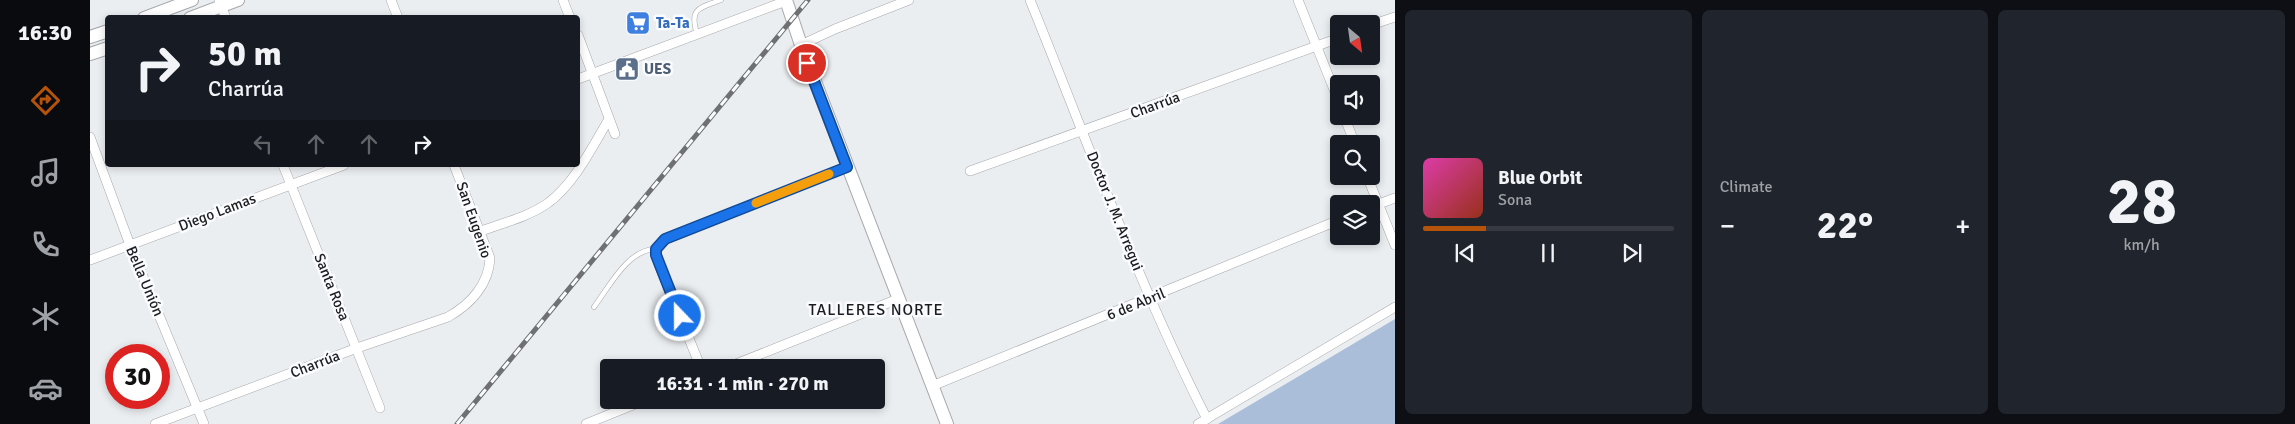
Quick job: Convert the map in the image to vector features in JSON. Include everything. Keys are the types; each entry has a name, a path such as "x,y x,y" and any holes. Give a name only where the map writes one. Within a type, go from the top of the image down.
{"street":[{"path":"152,15 192,0"},
{"path":"200,15 222,8 238,0"},
{"path":"391,0 397,15"},
{"path":"563,0 569,15"},
{"path":"580,78 786,0 801,46 947,424"},
{"path":"801,46 834,29 909,0"},
{"name":"Doctor J. M. Arregui","path":"1030,0 1150,298 1182,369 1208,419"},
{"path":"1298,0 1330,79"},
{"path":"1380,22 1395,16"},
{"path":"90,37 105,31"},
{"path":"580,40 615,134"},
{"name":"Charrúa","path":"970,171 1084,132 1330,41"},
{"path":"90,54 105,49"},
{"path":"580,165 609,119"},
{"name":"Bella Unión","path":"90,137 130,245 204,424"},
{"name":"Santa Rosa","path":"285,167 380,408"},
{"name":"Diego Lamas","path":"90,260 339,167"},
{"name":"San Eugenio","path":"455,167 490,258 489,272 483,285 471,300"},
{"path":"481,231 531,212 548,202 572,178 579,167"},
{"path":"697,359 659,265 656,249 665,239 847,167"},
{"path":"1380,204 1395,198"},
{"path":"1380,216 1395,245"},
{"name":"6 de Abril","path":"932,386 1330,224"},
{"path":"748,359 898,299"},
{"name":"Charrúa","path":"155,424 357,348 448,317 460,310 471,300"},
{"path":"1198,424 1395,306"},
{"path":"586,424 624,409"}],"lane":[{"path":"697,34 693,21 694,14 699,8 721,0"},
{"path":"594,307 623,268 634,257 646,250 656,249"}],"shaded area":[{"path":"1395,319 1395,424 1218,424"}],"railway":[{"path":"457,424 808,0"}],"slow traffic":[{"path":"756,203 829,174"}],"place":[{"name":"Ta-Ta","path":"638,23"},
{"name":"UES","path":"627,69"}],"district":[{"name":"TALLERES NORTE","path":"876,310"}],"route":[{"path":"680,316 656,255 656,249 659,244 665,239 847,167 807,63"}]}
